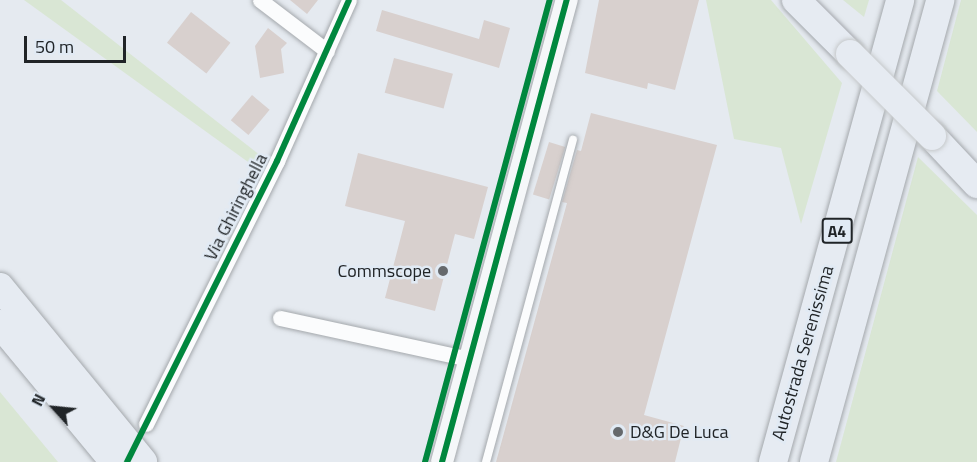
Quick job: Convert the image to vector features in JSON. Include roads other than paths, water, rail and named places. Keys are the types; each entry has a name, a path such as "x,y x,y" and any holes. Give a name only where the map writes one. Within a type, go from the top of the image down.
{"highway":[{"path":"796,0 854,45 935,126 977,157"},
{"path":"821,0 854,45"},
{"path":"857,160 873,29 880,0"},
{"name":"Autostrada Serenissima","path":"773,462 900,0"},
{"name":"A4","path":"814,462 940,0"},
{"path":"935,126 977,184"},
{"path":"0,287 142,462"},
{"path":"0,324 114,462"}],"street":[{"path":"260,0 327,51"},
{"name":"Via Ghiringhella","path":"146,424 327,51 349,0"},
{"path":"442,462 567,0"},
{"path":"280,318 470,359"}],"lane":[{"path":"486,462 573,140"}],"place":[{"name":"Commscope","path":"443,271"},
{"name":"D&G De Luca","path":"618,432"}]}
